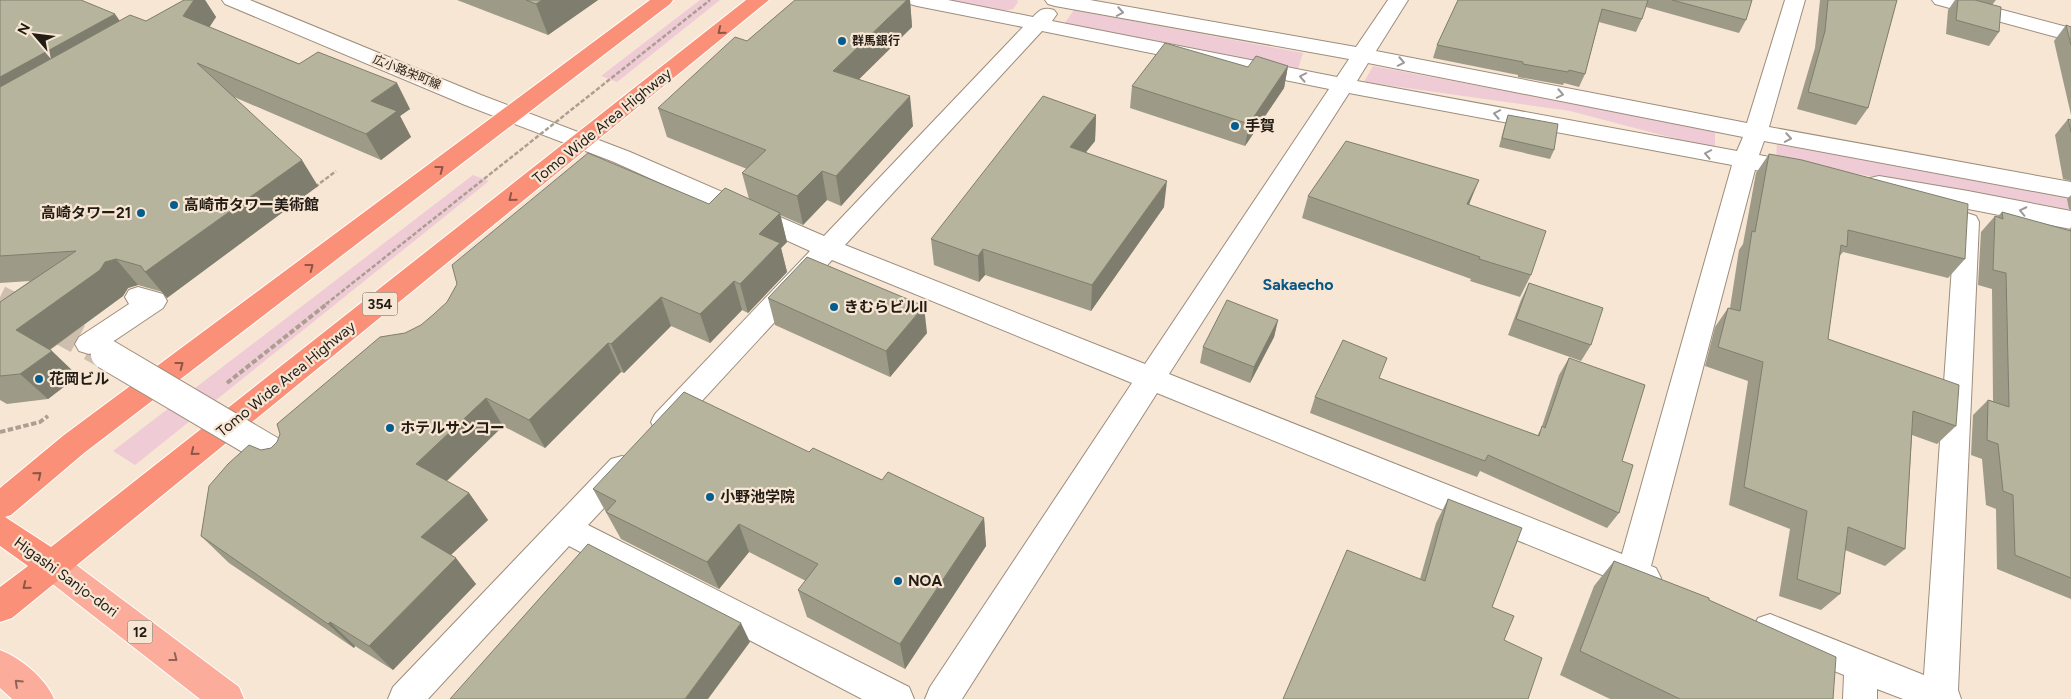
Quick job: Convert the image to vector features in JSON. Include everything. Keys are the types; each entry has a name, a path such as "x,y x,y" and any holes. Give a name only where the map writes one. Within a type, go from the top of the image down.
{"highway":[{"path":"0,506 74,444 663,0"},
{"name":"Tomo Wide Area Highway","path":"0,607 759,0"},
{"name":"Higashi Sanjo-dori","path":"0,529 52,565"}],"main road":[{"name":"Higashi Sanjo-dori","path":"52,565 227,699"},
{"path":"0,666 37,699"}],"street":[{"name":"広小路栄町線","path":"232,0 631,161 827,248 1151,381 1669,588"},
{"path":"917,0 1343,85 1823,174"},
{"path":"405,699 1058,0 1363,55 1756,132 2071,190"},
{"path":"942,699 1398,0"},
{"path":"1633,573 1745,161 1756,132 1795,0"},
{"path":"1942,0 2071,35"},
{"path":"1861,181 1968,199 2071,220"},
{"path":"1742,618 1860,683 1942,698 1968,199"},
{"path":"138,297 154,301 98,349 128,369 197,406 287,461"},
{"path":"565,529 897,699"}],"path":[{"path":"197,406 710,0"},
{"path":"309,191 336,171"}],"shaded area":[{"path":"700,0 720,0 617,82 601,76"},
{"path":"945,0 1017,0 1018,2 1013,9 1003,11"},
{"path":"1074,10 1303,53 1298,69 1064,24"},
{"path":"1373,66 1715,130 1715,149 1570,111 1364,82"},
{"path":"1777,142 2071,196 2071,213 1776,159"},
{"path":"473,175 489,181 135,465 113,451"}],"building":[{"path":"0,0 81,0 115,14 0,77"},
{"path":"184,0 194,0 183,16 299,64 318,52 397,83 371,101 397,111 366,134 197,63 302,160 145,272 141,266 116,259 105,262 100,270 16,330 52,351 20,374 0,376 0,302 76,251 0,256 0,87 130,15 146,21"},
{"path":"526,0 542,0 536,4"},
{"path":"795,0 907,0 833,71 910,96 836,176 822,171 797,196 742,173 766,150 658,108 735,37 747,41"},
{"path":"1458,0 1648,0 1642,19 1602,9 1585,74 1523,64 1523,62 1437,45"},
{"path":"1672,0 1752,0 1746,20"},
{"path":"1828,0 1897,0 1868,108 1808,92 1825,31"},
{"path":"1958,0 1975,0 2001,7 1999,32 1956,20"},
{"path":"2066,25 2071,27 2071,45"},
{"path":"1165,43 1248,67 1256,56 1288,66 1249,124 1132,86"},
{"path":"1043,96 1096,115 1070,147 1167,181 1092,285 983,249 978,256 931,239"},
{"path":"1508,115 1558,124 1554,150 1502,138"},
{"path":"2068,119 2071,120 2071,132"},
{"path":"1346,141 1479,180 1467,204 1546,231 1531,275 1479,259 1480,257 1308,196"},
{"path":"588,153 709,204 725,188 780,213 759,234 780,243 740,284 734,281 700,314 661,297 611,344 608,343 529,420 486,398 416,464 469,493 421,537 456,558 369,646 330,622 328,624 201,536 209,486 228,464 249,445 261,450 271,448 277,442 280,434 277,424 380,337 405,333 421,325 434,314 447,302 457,284 452,265"},
{"path":"1769,154 1802,160 1968,204 1965,259 1848,230 1847,247 1841,245 1828,339 1959,385 1956,426 1913,411 1905,549 1848,527 1840,594 1797,579 1807,511 1744,487 1763,362 1718,347 1728,308 1740,311 1752,231 1755,232"},
{"path":"2002,212 2071,231 2071,578 2015,555 2013,495 2003,491 1998,444 1987,440 1988,400 2009,407 2006,273 1993,270 1995,216 2003,219"},
{"path":"807,257 924,306 886,351 768,298"},
{"path":"1529,283 1603,308 1591,345 1516,319"},
{"path":"1227,300 1278,320 1254,367 1203,347"},
{"path":"1343,340 1387,358 1379,378 1539,436 1542,426 1545,428 1569,358 1645,385 1622,461 1633,465 1619,513 1488,455 1485,461 1315,397"},
{"path":"684,392 809,452 813,448 882,480 888,472 984,518 900,644 798,590 818,564 739,524 707,562 606,512 616,501 593,489"},
{"path":"1448,499 1522,528 1492,607 1514,616 1504,640 1542,658 1528,699 1283,699 1347,550 1425,581"},
{"path":"588,544 741,623 685,699 450,699"},
{"path":"1614,561 1709,598 1709,600 1836,657 1833,699 1680,699 1580,651"}],"tunnel":[{"path":"0,297 12,303"},
{"path":"12,303 106,354"}],"place":[{"name":"群馬銀行","path":"842,41"},
{"name":"手賀","path":"1235,126"},
{"name":"高崎市タワー美術館","path":"174,205"},
{"name":"高崎タワー21","path":"141,213"},
{"name":"きむらビルII","path":"834,307"},
{"name":"花岡ビル","path":"39,379"},
{"name":"ホテルサンコー","path":"390,428"},
{"name":"小野池学院","path":"710,497"},
{"name":"NOA","path":"898,581"}],"district":[{"name":"Sakaecho","path":"1298,284"}]}
